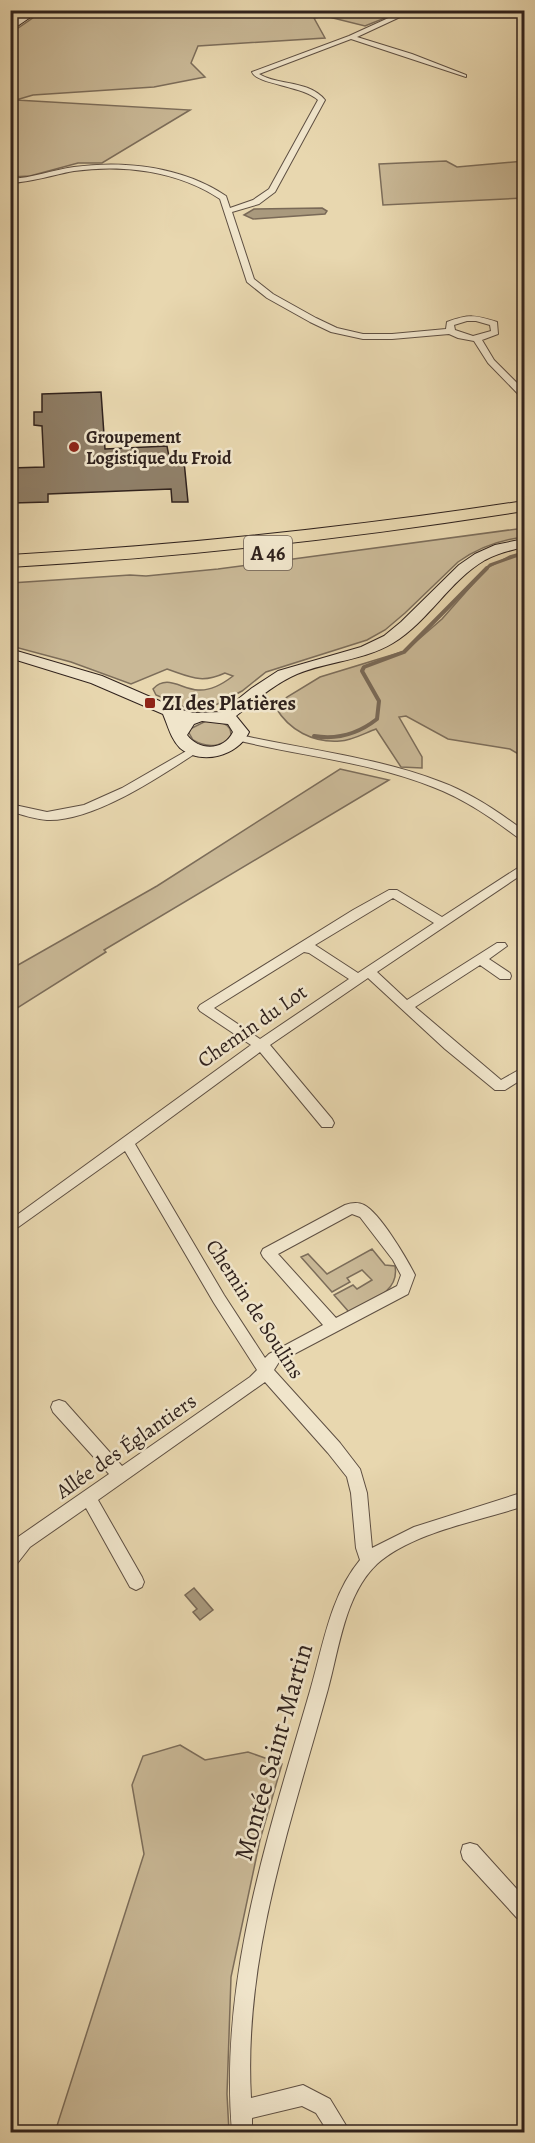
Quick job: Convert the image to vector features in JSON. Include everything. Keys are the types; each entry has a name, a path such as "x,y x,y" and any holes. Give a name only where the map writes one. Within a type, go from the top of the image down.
{"highway":[{"name":"A 46","path":"10,561 184,549 285,539 525,506"},
{"name":"A 46","path":"10,573 272,553 525,518"}],"street":[{"path":"10,28 37,10"},
{"path":"228,211 256,202 272,190 322,100 319,95 309,90 259,77 254,73 351,37 412,10"},
{"path":"351,37 411,55 464,76"},
{"path":"10,181 38,179 74,169 96,167 161,172 213,189 223,198 250,280 258,289 335,330 381,338 451,331 461,337 477,338 495,332 494,324 487,320 466,318 450,324 451,331"},
{"path":"477,338 491,361 525,395"},
{"path":"226,717 268,683 283,674 365,650 387,640 404,627 475,558 501,547 525,543"},
{"path":"10,653 82,673 134,694 171,714 196,718"},
{"path":"171,714 182,740 195,749 222,750 236,743 241,732 239,726 226,717 211,715 196,718 184,724 180,734"},
{"path":"240,738 390,770 438,784 492,812 525,836"},
{"path":"10,807 49,816 76,812 91,807 168,767 195,749"},
{"name":"Chemin du Lot","path":"10,1228 260,1045 525,868"},
{"path":"327,1123 266,1049 205,1008 381,898 393,893 442,922"},
{"path":"407,1006 501,946"},
{"path":"302,947 313,949 357,979"},
{"path":"480,959 505,976"},
{"path":"368,971 450,1046 500,1087 525,1072"},
{"name":"Chemin de Soulins","path":"127,1142 229,1316 273,1382 334,1448 354,1474 359,1493 364,1548 369,1561"},
{"name":"Allée des Églantiers","path":"10,1560 24,1542 256,1382 273,1359 334,1327 403,1290 408,1275 399,1257 366,1213 359,1209 350,1209 268,1253 334,1327"},
{"path":"58,1407 120,1475"},
{"path":"88,1497 136,1582"},
{"name":"Montée Saint-Martin","path":"242,2133 238,2063 244,1983 254,1923 273,1842 346,1599 369,1561 392,1544 525,1499"},
{"path":"470,1852 525,1911"},
{"path":"240,2111 303,2095 323,2106 340,2133"}],"shaded area":[{"path":"353,10 385,18 365,26 325,16 314,18 325,38 198,46 191,63 205,77 154,87 33,95 16,100 190,110 102,163 78,163 30,176 11,177 11,33 43,11"},
{"path":"446,161 457,167 524,161 524,198 383,205 379,164"},
{"path":"322,208 327,211 325,214 253,219 244,215 254,209"},
{"path":"524,528 524,537 490,545 458,562 385,630 367,640 266,672 242,691 212,707 186,708 156,695 153,689 169,682 192,689 207,689 233,676 225,673 202,679 167,669 131,684 71,662 11,646 11,583 130,575 146,576 218,569"},
{"path":"524,552 524,755 510,749 448,739 406,716 399,717 422,757 422,768 401,767 376,729 344,741 320,740 303,734 281,716 276,708 287,697 320,677 405,651 442,619 487,568 510,556"},
{"path":"206,721 226,725 231,735 224,742 214,745 193,740 189,733 190,729"},
{"path":"340,769 389,780 104,950 106,952 11,1012 11,969 157,886"},
{"path":"372,1249 385,1265 395,1266 393,1283 388,1290 374,1300 349,1312 334,1295 353,1285 357,1289 372,1280 362,1270 347,1278 350,1282 332,1292 301,1257 308,1254 327,1274"},
{"path":"194,1588 213,1610 200,1620 193,1612 197,1609 185,1595"},
{"path":"180,1745 205,1760 248,1752 282,1764 260,1840 231,1977 227,2094 229,2132 55,2132 144,1854 132,1785 143,1756"}],"building":[{"name":"Groupement Logistique du Froid","path":"101,392 105,449 167,446 170,462 184,461 188,502 172,502 171,489 48,494 48,502 13,503 13,496 10,496 10,468 44,467 42,426 34,425 34,412 42,412 42,394"}],"waterway":[{"path":"487,568 524,553"},
{"path":"314,736 347,735 363,729 377,719 379,701 362,671 364,667 404,652 487,568"}],"place":[{"name":"Groupement Logistique du Froid","path":"74,447"},
{"name":"ZI des Platières","path":"150,703"}]}
